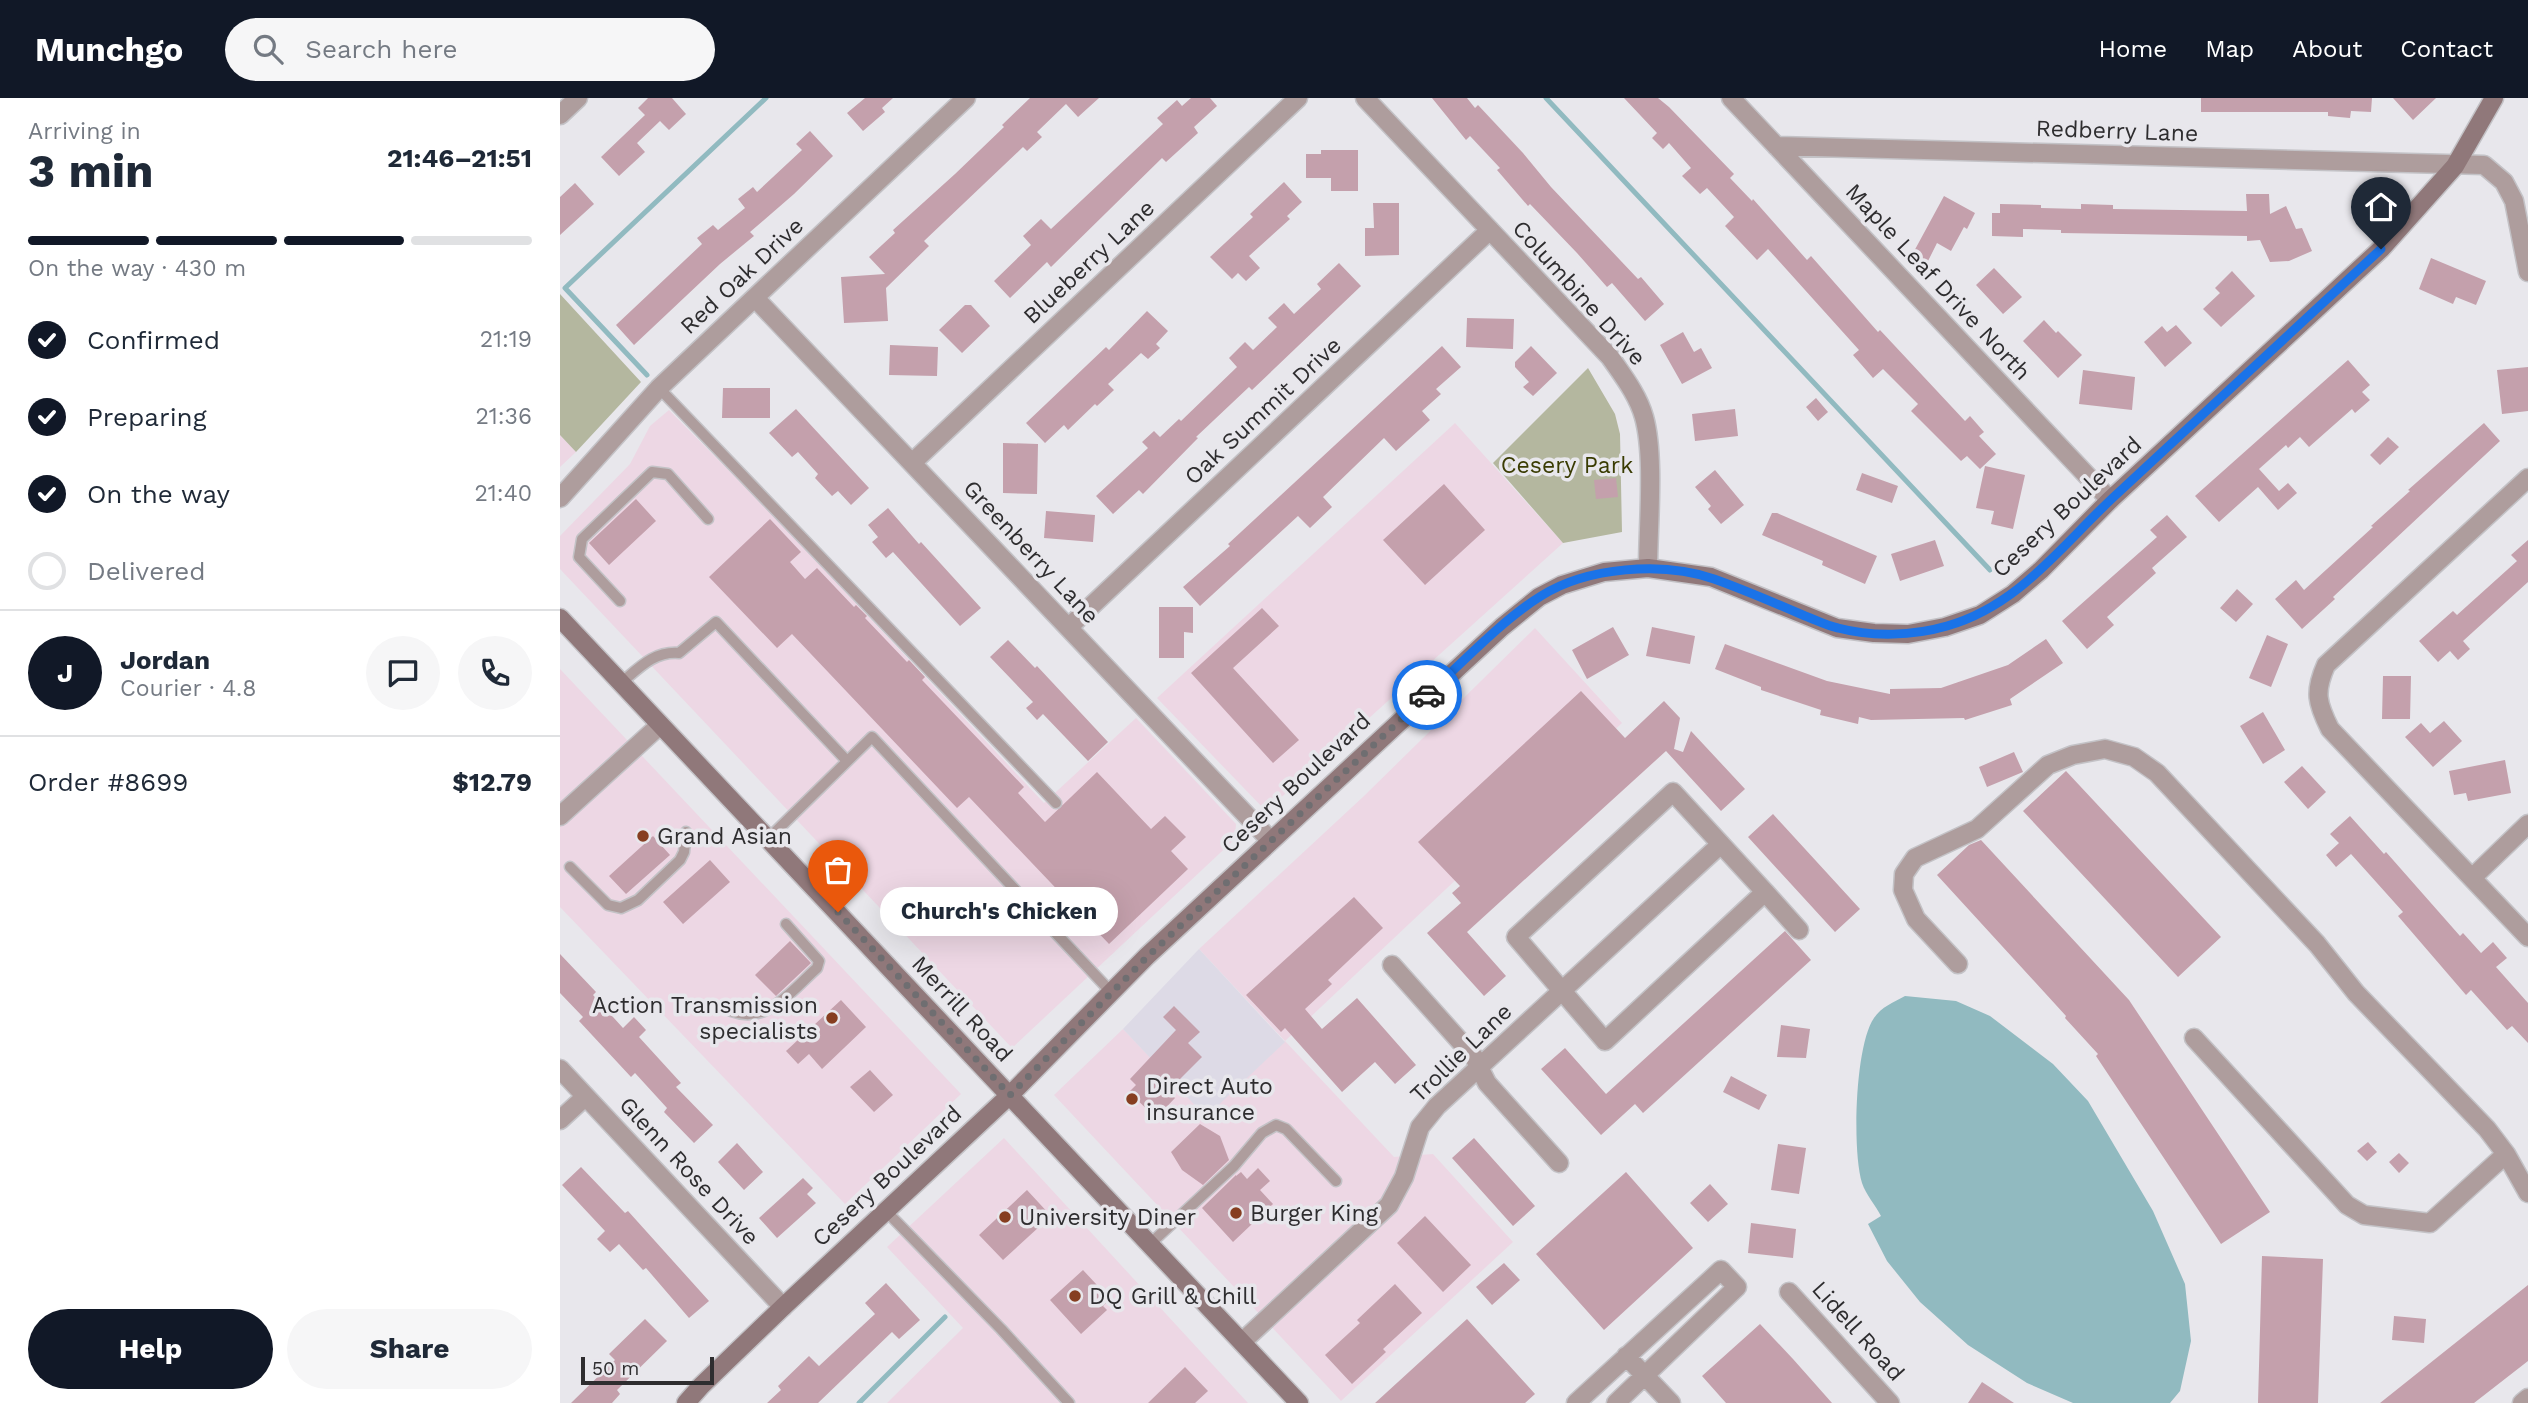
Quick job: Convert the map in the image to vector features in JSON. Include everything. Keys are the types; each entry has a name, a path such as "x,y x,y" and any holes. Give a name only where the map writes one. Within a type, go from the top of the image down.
{"main road":[{"name":"Cesery Boulevard","path":"686,1403 885,1210 1010,1095 1111,992 1270,840 1502,626 1539,597 1562,585 1604,572 1648,568 1711,578 1837,628 1874,634 1908,634 1945,627 1980,615 2013,594 2042,570 2110,500 2381,249 2455,166 2494,98"},
{"name":"Merrill Road","path":"560,618 1299,1403"}],"street":[{"path":"560,115 578,98"},
{"name":"Red Oak Drive","path":"560,498 660,388 967,98"},
{"name":"Blueberry Lane","path":"913,462 1298,98"},
{"name":"Columbine Drive","path":"1365,98 1610,357 1631,387 1644,418 1649,456 1648,568"},
{"name":"Maple Leaf Drive North","path":"1731,98 2110,500"},
{"name":"Redberry Lane","path":"1776,146 2484,165 2504,182 2514,201 2528,272"},
{"name":"Oak Summit Drive","path":"1069,627 1490,230"},
{"name":"Greenberry Lane","path":"755,298 1270,840"},
{"path":"2528,478 2326,665 2318,683 2319,706 2330,729 2528,937"},
{"path":"560,816 660,725"},
{"path":"1958,964 1916,919 1903,890 1904,874 1915,858 1978,829 2048,765 2073,755 2105,748 2134,757 2157,773 2317,944 2356,993 2487,1129 2506,1154 2528,1193"},
{"path":"1765,892 1605,1041 1516,937 1673,792 1765,892 1799,930"},
{"path":"2472,878 2528,824"},
{"name":"Trollie Lane","path":"1242,1342 1389,1205 1404,1177 1420,1127 1437,1106 1721,844"},
{"path":"1392,965 1474,1057 1487,1083 1559,1163"},
{"path":"2194,1038 2347,1205 2364,1215 2430,1223 2506,1154"},
{"name":"Glenn Rose Drive","path":"560,1069 783,1307"},
{"path":"560,1120 585,1097"},
{"path":"1576,1403 1721,1270 1737,1287 1616,1403"},
{"name":"Lidell Road","path":"1789,1293 1890,1403"},
{"path":"1626,1356 1671,1403"},
{"path":"2522,1403 2528,1398"}],"lane":[{"path":"660,388 1056,803"},
{"path":"620,601 579,556 582,539 652,472 668,474 708,519"},
{"path":"621,683 652,657 665,652 679,653 716,622 847,761"},
{"path":"768,839 872,737 1111,992"},
{"path":"570,867 608,905 621,908 638,900 680,860 684,852 686,832"},
{"path":"731,1011 744,1016 767,1012 817,968 819,961 815,954 786,924"},
{"path":"1150,1244 1234,1166 1262,1133 1276,1125 1286,1129 1336,1181"},
{"path":"885,1210 1069,1403"}],"shaded area":[{"path":"669,410 767,509 1044,803 1136,718 1236,824 1235,839 1012,1048 560,569 560,536 630,464 650,426"},
{"path":"1455,423 1563,543 1266,811 1157,698"},
{"path":"560,435 576,452 560,467"},
{"path":"1535,628 1622,723 1285,1041 1199,949 1364,796"},
{"path":"560,669 961,1094 845,1204 560,907"},
{"path":"1199,949 1285,1042 1206,1117 1123,1029"},
{"path":"1123,1029 1206,1116 1285,1041 1394,1157 1433,1154 1513,1242 1341,1401 1054,1095"},
{"path":"1004,1138 1248,1403 887,1403 963,1328 887,1247"}],"green space":[{"path":"560,294 641,382 576,452 560,435"},
{"name":"Cesery Park","path":"1588,368 1615,414 1620,434 1622,532 1563,543 1493,463"}],"water":[{"path":"1905,996 1956,1001 1990,1016 2053,1064 2088,1101 2153,1211 2185,1284 2191,1341 2180,1391 2170,1403 2073,1403 2027,1383 1968,1345 1920,1302 1887,1261 1868,1224 1881,1216 1862,1183 1857,1148 1857,1099 1863,1051 1874,1018 1888,1005"}],"building":[{"path":"648,98 672,98 686,114 669,130 660,121 637,143 645,152 619,176 601,157 645,115 638,108"},
{"path":"865,98 893,98 882,108 885,112 863,131 847,113"},
{"path":"1030,98 1099,98 1078,117 1066,104 1037,132 1042,137 1027,151 1023,147 924,241 929,246 886,288 888,321 844,323 841,277 885,274 869,257 895,233 893,230 1004,127 1002,125"},
{"path":"1191,98 1210,98 1217,106 1194,127 1198,133 1166,162 1162,158 1051,267 1047,262 1010,298 994,281 1031,245 1023,236 1041,219 1051,229 1163,124 1157,118 1177,100 1182,106"},
{"path":"1432,98 1467,98 1475,108 1478,105 1551,187 1638,279 1641,277 1664,304 1645,321 1612,283 1607,287 1530,204 1528,206 1497,170 1500,168 1470,136 1466,140"},
{"path":"1624,98 1658,98 1669,107 1734,174 1730,178 1752,201 1753,199 1807,260 1811,256 1878,332 1880,330 1965,421 1970,416 1984,432 1979,436 1996,454 1980,469 1967,456 1961,461 1911,411 1918,404 1883,369 1873,378 1853,355 1859,350 1768,249 1757,260 1725,226 1734,217 1707,188 1700,194 1682,176 1691,168 1669,143 1663,149 1652,138 1657,133"},
{"path":"2201,98 2372,98 2371,112 2351,111 2350,118 2328,116 2328,112 2201,112"},
{"path":"2393,98 2436,98 2413,120"},
{"path":"810,131 833,156 750,232 754,236 720,264 634,345 616,325 702,244 697,238 713,225 718,230 745,208 738,199 753,187 757,192 802,150 796,144"},
{"path":"1321,150 1358,150 1358,191 1331,191 1331,178 1306,178 1306,154 1321,154"},
{"path":"1284,182 1302,202 1287,216 1290,219 1249,256 1260,268 1246,281 1238,273 1232,279 1210,257 1253,217 1250,214"},
{"path":"575,183 594,204 560,235 560,197"},
{"path":"2246,194 2269,194 2270,214 2286,206 2296,229 2302,228 2312,251 2289,261 2270,262 2260,240 2247,241 2247,236 2061,233 2061,230 2023,229 2023,237 1992,236 1992,213 2000,213 2000,204 2041,205 2041,208 2081,209 2081,204 2113,205 2113,209 2247,211"},
{"path":"1944,196 1975,213 1951,251 1937,243 1927,263 1912,255"},
{"path":"1373,203 1399,203 1399,255 1365,256 1365,228 1374,228"},
{"path":"2431,258 2486,281 2476,305 2456,297 2453,304 2419,289"},
{"path":"1339,263 1361,286 1252,390 1249,387 1196,437 1198,438 1143,494 1139,490 1113,514 1096,496 1148,448 1142,442 1154,431 1160,437 1179,419 1181,421 1237,367 1229,358 1245,342 1253,350 1277,327 1268,318 1284,303 1294,314 1321,289 1317,284"},
{"path":"1994,268 2022,297 2003,314 1976,285"},
{"path":"2232,271 2255,296 2221,327 2203,309 2220,293 2215,288"},
{"path":"965,305 971,305 990,326 962,353 939,330"},
{"path":"1147,311 1168,331 1156,344 1160,348 1148,359 1141,353 1108,384 1114,390 1097,406 1095,404 1068,430 1064,425 1045,443 1026,423 1106,347 1109,350"},
{"path":"1467,318 1514,319 1513,349 1466,347"},
{"path":"2044,320 2082,355 2058,378 2023,341"},
{"path":"2176,325 2192,343 2165,367 2144,342 2162,326 2167,332"},
{"path":"1683,332 1694,352 1701,348 1712,368 1682,384 1660,345"},
{"path":"890,345 938,347 937,376 889,375"},
{"path":"1442,346 1461,367 1436,389 1441,394 1422,411 1430,420 1396,451 1384,438 1323,497 1332,507 1310,528 1298,516 1200,606 1183,587"},
{"path":"1531,346 1557,373 1533,396 1523,387 1529,382 1515,367 1515,362"},
{"path":"2348,360 2370,385 2362,392 2370,400 2355,413 2352,409 2309,447 2300,437 2288,448 2286,445 2259,469 2279,491 2288,483 2297,493 2278,510 2258,487 2219,522 2195,496"},
{"path":"2528,367 2528,411 2502,414 2497,370"},
{"path":"2083,370 2135,377 2132,410 2079,404"},
{"path":"723,388 770,388 770,418 722,418"},
{"path":"1816,398 1828,412 1818,421 1806,407"},
{"path":"796,409 869,488 851,505 838,491 832,496 815,478 818,474 798,452 792,457 769,433"},
{"path":"1735,409 1738,436 1695,441 1692,414"},
{"path":"2484,423 2500,441 2302,629 2275,599 2296,580 2304,590 2373,527 2371,526 2410,491 2408,490"},
{"path":"2388,437 2399,447 2380,465 2370,455"},
{"path":"1003,443 1038,444 1037,494 1003,493"},
{"path":"1985,466 2025,475 2013,529 1991,524 1994,511 1976,508"},
{"path":"1715,470 1744,505 1721,524 1708,509 1711,506 1695,487"},
{"path":"1862,473 1898,486 1892,503 1856,490"},
{"path":"1616,478 1618,497 1596,499 1594,480"},
{"path":"1444,484 1485,530 1425,585 1383,540"},
{"path":"636,499 656,521 609,565 589,543"},
{"path":"888,508 981,608 960,626 893,552 886,558 872,542 878,537 868,525"},
{"path":"1046,511 1095,515 1093,542 1044,538"},
{"path":"1772,513 1877,556 1865,584 1822,565 1823,561 1762,535"},
{"path":"2167,515 2187,537 2152,568 2156,573 2107,617 2114,625 2087,649 2062,621 2157,537 2150,530"},
{"path":"770,519 801,552 790,562 805,579 817,568 854,607 856,605 867,616 865,618 925,677 922,680 1024,787 1018,793 1045,822 1097,772 1151,829 1165,816 1186,837 1171,851 1188,869 1109,944 969,797 957,808 792,634 777,648 709,577"},
{"path":"1935,540 1944,566 1900,581 1891,554"},
{"path":"2528,540 2528,582 2463,641 2470,649 2458,660 2450,651 2438,662 2419,641 2453,611 2457,615 2517,561 2511,555"},
{"path":"2237,589 2253,604 2236,622 2220,608"},
{"path":"1159,607 1193,607 1193,633 1184,632 1184,658 1159,658"},
{"path":"1262,608 1279,626 1233,668 1299,740 1273,763 1191,673"},
{"path":"1613,627 1629,655 1587,679 1572,650"},
{"path":"1652,627 1695,636 1690,664 1646,656"},
{"path":"2267,635 2288,644 2271,687 2249,678"},
{"path":"2046,639 2063,663 2010,699 2012,705 1965,720 1871,720 1859,717 1858,724 1820,715 1821,710 1761,690 1761,687 1715,669 1725,644 1827,681 1890,694 1890,689 1941,688 2008,665"},
{"path":"1008,640 1035,668 1037,666 1108,742 1088,761 1043,714 1037,720 1026,708 1033,702 990,657"},
{"path":"2383,676 2411,676 2410,719 2382,719"},
{"path":"1581,691 1625,738 1664,701 1680,718 1674,749 1683,752 1691,731 1745,789 1721,811 1666,751 1467,932 1506,976 1484,996 1427,933 1461,903 1452,893 1460,886 1418,842"},
{"path":"2263,712 2285,750 2263,764 2240,726"},
{"path":"2444,721 2462,741 2433,767 2405,737 2421,723 2430,733"},
{"path":"2014,752 2023,772 1987,787 1979,767"},
{"path":"2505,760 2511,793 2468,801 2466,793 2454,795 2449,771"},
{"path":"2302,766 2326,792 2308,809 2284,782"},
{"path":"2066,771 2221,937 2178,977 2023,811"},
{"path":"1773,814 1860,909 1835,932 1748,837"},
{"path":"2350,816 2384,854 2386,852 2460,936 2463,933 2481,953 2493,942 2507,958 2496,967 2528,1003 2528,1043 2512,1026 2507,1030 2471,990 2466,995 2398,916 2403,912 2351,854 2336,867 2326,855 2339,843 2330,834"},
{"path":"653,836 670,855 626,894 609,876"},
{"path":"1981,840 2129,1000 2270,1212 2221,1244 2096,1056 2098,1054 1937,875 1969,845"},
{"path":"710,860 730,882 683,924 663,902"},
{"path":"1354,897 1383,928 1328,980 1332,984 1305,1009 1322,1029 1357,998 1416,1065 1395,1084 1375,1062 1342,1092 1285,1028 1281,1032 1246,995"},
{"path":"1785,931 1811,960 1643,1113 1635,1104 1601,1135 1541,1069 1565,1048 1606,1094"},
{"path":"790,941 811,963 776,996 755,975"},
{"path":"560,954 596,992 593,995 623,1028 634,1017 646,1030 639,1037 681,1083 676,1087 713,1125 694,1143 664,1112 667,1108 635,1073 631,1077 579,1021 583,1017 560,993"},
{"path":"841,1000 866,1027 822,1069 809,1054 798,1064 786,1051"},
{"path":"1174,1006 1200,1032 1188,1043 1202,1057 1168,1091 1175,1098 1156,1118 1129,1092 1136,1085 1130,1079 1176,1030 1163,1017"},
{"path":"1781,1025 1810,1029 1806,1058 1777,1057"},
{"path":"870,1070 893,1095 874,1112 850,1087"},
{"path":"1731,1076 1767,1095 1759,1110 1723,1092"},
{"path":"1200,1124 1220,1136 1229,1160 1203,1185 1182,1170 1171,1152"},
{"path":"1474,1138 1535,1206 1513,1226 1452,1158"},
{"path":"2368,1142 2377,1152 2367,1161 2357,1151"},
{"path":"737,1143 763,1172 744,1190 718,1162"},
{"path":"1778,1144 1806,1148 1799,1194 1771,1190"},
{"path":"2399,1153 2409,1163 2399,1173 2389,1162"},
{"path":"581,1167 625,1213 628,1211 709,1301 689,1318 646,1268 643,1270 619,1244 610,1252 597,1239 605,1231 562,1185"},
{"path":"1258,1168 1270,1181 1260,1190 1273,1204 1233,1242 1202,1208 1236,1175 1241,1172 1247,1179"},
{"path":"1626,1172 1693,1248 1604,1330 1536,1254"},
{"path":"803,1178 813,1188 807,1194 816,1203 777,1238 759,1218"},
{"path":"1710,1184 1728,1204 1708,1222 1690,1203"},
{"path":"1027,1190 1051,1216 1003,1260 979,1235"},
{"path":"1425,1216 1471,1265 1443,1292 1397,1243"},
{"path":"1751,1223 1796,1229 1793,1258 1748,1253"},
{"path":"2262,1256 2323,1259 2318,1403 2258,1403"},
{"path":"1504,1263 1520,1280 1492,1305 1476,1287"},
{"path":"1083,1270 1110,1299 1103,1306 1107,1310 1081,1334 1050,1300"},
{"path":"886,1283 920,1320 899,1339 892,1332 818,1403 767,1403 781,1390 778,1386 809,1356 819,1366 875,1314 865,1303"},
{"path":"1395,1284 1422,1313 1383,1349 1386,1352 1352,1384 1325,1355 1360,1323 1357,1320"},
{"path":"2528,1285 2528,1361 2474,1403 2380,1403"},
{"path":"2394,1316 2426,1319 2424,1343 2392,1340"},
{"path":"645,1319 667,1341 617,1390 620,1394 612,1403 571,1403 615,1360 609,1354"},
{"path":"1467,1319 1535,1394 1525,1403 1375,1403"},
{"path":"1760,1324 1832,1403 1726,1403 1702,1376"},
{"path":"1185,1367 1208,1391 1195,1403 1148,1403"},
{"path":"1982,1382 2014,1403 1968,1403"}],"waterway":[{"path":"647,375 565,288 766,98"},
{"path":"1546,98 1990,570"},
{"path":"859,1403 945,1317"}],"way so far":[{"path":"838,912 1010,1095 1147,957 1427,695"}],"place":[{"name":"Grand Asian","path":"643,836"},
{"name":"Church's Chicken","path":"838,912"},
{"name":"Action Transmission specialists","path":"832,1018"},
{"name":"Direct Auto insurance","path":"1132,1099"},
{"name":"Burger King","path":"1236,1213"},
{"name":"University Diner","path":"1005,1217"},
{"name":"DQ Grill & Chill","path":"1075,1296"}],"route":[{"path":"1427,695 1502,626 1539,597 1562,585 1604,572 1648,568 1711,578 1837,628 1874,634 1908,634 1945,627 1980,615 2013,594 2042,570 2110,500 2381,249"}]}
